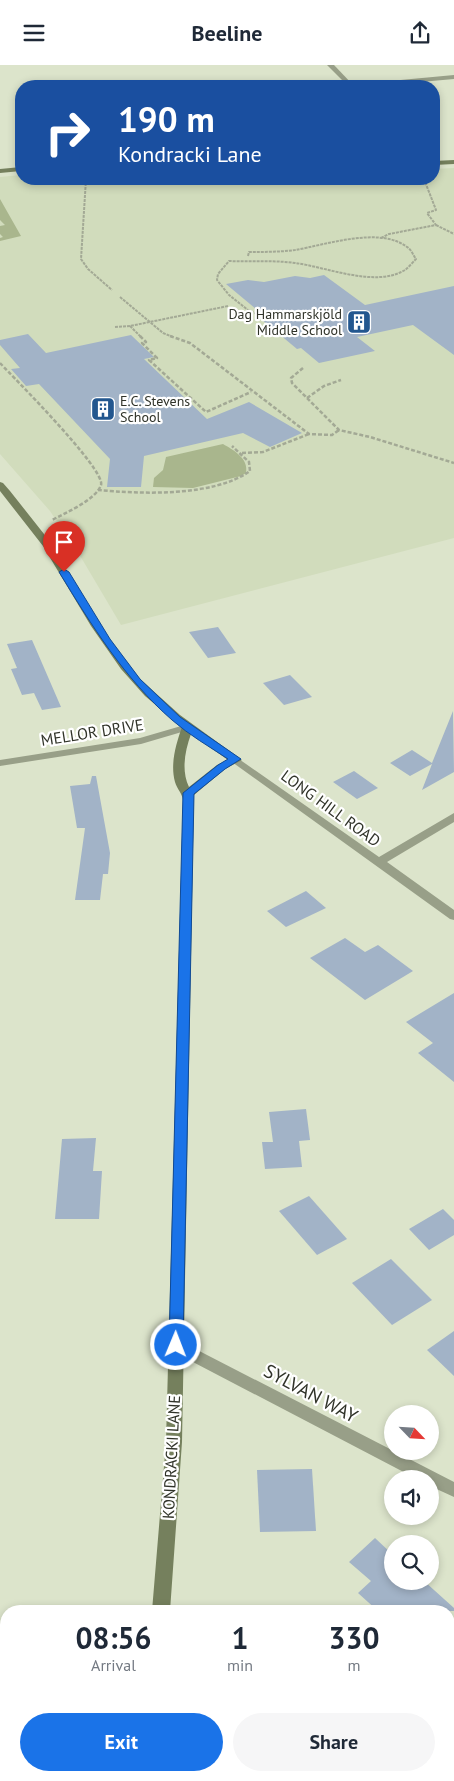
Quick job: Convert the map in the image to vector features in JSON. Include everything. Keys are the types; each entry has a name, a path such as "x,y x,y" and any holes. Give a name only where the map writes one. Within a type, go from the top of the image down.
{"main road":[{"path":"440,163 454,162"},
{"path":"0,171 15,170"},
{"path":"0,485 42,538 125,668 166,710 188,727"},
{"name":"LONG HILL ROAD","path":"188,727 236,759"},
{"name":"KONDRACKI LANE","path":"161,1605 174,1442 189,793 181,781 179,753 188,727"},
{"path":"189,793 222,767 236,759"}],"street":[{"path":"330,65 345,80"},
{"path":"422,80 454,77"},
{"name":"MELLOR DRIVE","path":"0,763 141,741 188,727"},
{"name":"LONG HILL ROAD","path":"236,759 454,916"},
{"path":"379,862 454,817"},
{"name":"SYLVAN WAY","path":"176,1345 454,1490"}],"path":[{"path":"86,185 81,259 88,269 112,290"},
{"path":"426,185 436,210 427,213 436,225 454,235"},
{"path":"380,239 388,234 436,225"},
{"path":"248,256 249,251 295,250 347,239 380,239 402,244 414,253 416,259 411,267 391,274 369,277 293,263 229,261 217,277 218,282 222,288 247,309 257,311 265,318"},
{"path":"120,297 163,333 190,343 251,392 309,434"},
{"path":"115,327 130,326 228,306"},
{"path":"130,326 146,342 142,343 157,358 149,360 206,412 251,392"},
{"path":"0,363 96,468 101,478 101,485 98,490 80,505 52,520"},
{"path":"303,368 291,378 292,383 339,430 370,437 454,463"},
{"path":"307,397 324,386 341,379"},
{"path":"242,453 263,452 309,434 332,435 339,430"},
{"path":"98,490 193,490 236,481 246,476 250,471 249,461 232,446"}],"shaded area":[{"path":"454,168 454,538 121,625 82,559 50,511 0,454 0,177 15,176 15,185 440,185 440,169"},
{"path":"0,199 21,236 0,241 0,238 3,237 0,234 0,226 5,225 0,220"},
{"path":"223,444 243,459 246,473 241,476 193,488 153,487 154,478 163,470 166,457"}],"building":[{"name":"Dag Hammarskjöld Middle School","path":"324,275 365,305 454,286 454,355 413,325 357,337 375,351 319,363 301,348 297,349 261,319 267,318 226,284 248,280 264,282 295,276 310,278"},
{"name":"E.C. Stevens School","path":"28,334 46,353 131,335 154,357 144,359 207,419 249,402 302,433 270,447 243,433 144,456 141,487 107,487 110,459 39,384 26,386 11,369 20,368 0,345 0,340"},
{"path":"218,627 236,653 208,658 189,632"},
{"path":"32,640 61,707 42,710 34,693 22,695 11,669 17,668 7,644"},
{"path":"290,675 312,697 284,705 263,683"},
{"path":"453,711 454,772 422,790 432,764 410,776 390,763 412,750 432,763"},
{"path":"354,771 378,788 357,799 333,782"},
{"path":"92,776 96,776 110,853 108,874 103,874 100,900 75,900 85,828 77,828 70,786 90,784"},
{"path":"306,891 326,908 286,927 267,911"},
{"path":"345,938 365,952 378,945 413,971 365,1000 310,958"},
{"path":"454,993 454,1082 418,1053 433,1043 406,1022"},
{"path":"306,1109 310,1140 299,1141 302,1167 265,1169 262,1142 273,1142 269,1112"},
{"path":"96,1138 93,1171 102,1171 99,1219 55,1219 62,1139"},
{"path":"309,1196 347,1239 317,1255 279,1211"},
{"path":"443,1209 454,1220 454,1235 429,1250 409,1229"},
{"path":"391,1259 432,1300 392,1325 352,1283"},
{"path":"454,1331 454,1376 427,1350"},
{"path":"312,1469 316,1531 260,1532 257,1470"},
{"path":"375,1538 384,1546 384,1590 434,1590 451,1605 371,1605 358,1593 371,1581 349,1562"}],"place":[{"name":"Dag Hammarskjöld Middle School","path":"359,322"},
{"name":"E.C. Stevens School","path":"103,409"}],"route":[{"path":"64,572 115,655 136,681 176,719 236,759 214,772 189,793 176,1345"}]}
